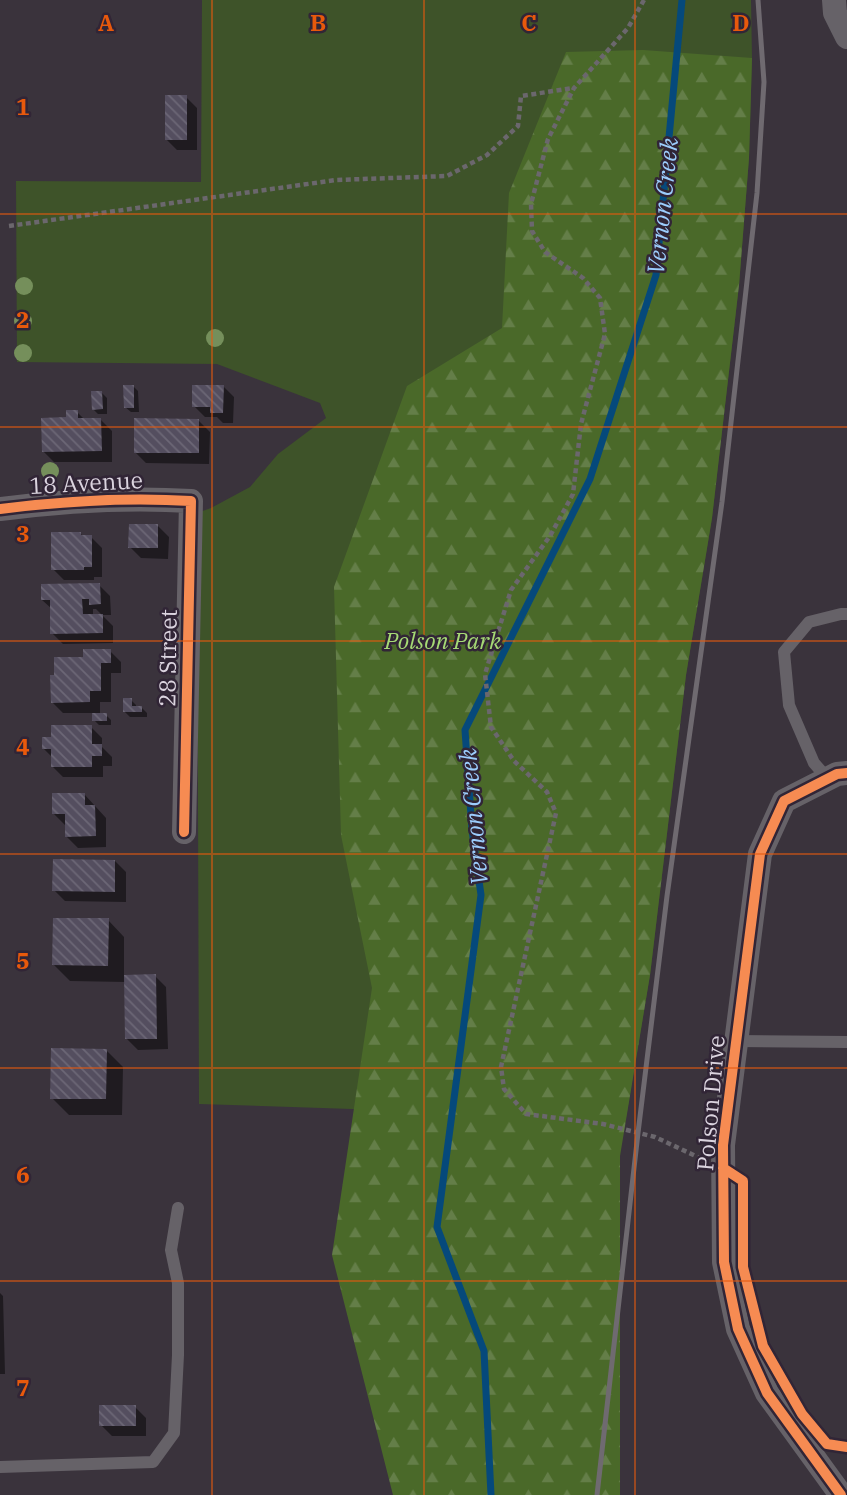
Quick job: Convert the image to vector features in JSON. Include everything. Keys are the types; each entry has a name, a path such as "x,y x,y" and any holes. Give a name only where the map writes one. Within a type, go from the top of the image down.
{"street":[{"path":"834,0 835,13 847,37"},
{"name":"18 Avenue","path":"0,509 113,500 175,500"},
{"name":"28 Street","path":"175,500 191,501 184,832"},
{"name":"Polson Drive","path":"837,776 784,801 760,854 723,1145 723,1262 738,1329 767,1393 841,1487"}],"lane":[{"path":"837,776 814,763 789,705 785,652 809,622 847,614"},
{"path":"736,1041 847,1042"},
{"path":"0,1467 153,1462 174,1433 178,1283 171,1250 178,1208"}],"path":[{"path":"644,0 628,27 574,88 548,139 531,204 532,231 545,252 583,278 600,298 606,334 581,424 573,494 550,536 511,590 485,674 491,727 514,761 547,792 556,813 501,1067 503,1089 526,1114 603,1124 655,1137 723,1168"},
{"path":"9,226 336,180 447,176 487,155 518,126 521,96 574,88"}],"green space":[{"name":"Polson Park","path":"202,0 751,0 749,158 739,285 712,518 686,675 650,975 626,1118 199,1104 197,513 250,487 278,454 326,418 320,403 217,364 17,362 16,181 201,182"},
{"path":"643,50 752,58 749,158 739,285 712,518 686,675 650,975 620,1156 620,1495 393,1495 332,1255 372,988 341,835 334,587 407,386 502,328 509,193 566,52"}],"building":[{"path":"165,95 187,95 187,140 165,140"},
{"path":"123,385 134,385 134,408 124,408"},
{"path":"192,385 224,385 223,413 210,413 210,407 192,407"},
{"path":"91,391 102,391 103,409 92,410"},
{"path":"66,410 78,410 78,418 101,418 102,451 42,452 41,418 66,417"},
{"path":"134,418 199,419 199,453 134,453"},
{"path":"129,524 158,524 158,548 128,548"},
{"path":"51,532 81,532 81,535 92,535 92,567 84,567 84,570 51,570"},
{"path":"100,583 101,604 89,605 89,599 82,599 83,614 103,614 103,633 50,634 50,600 41,600 41,584"},
{"path":"83,649 111,649 111,663 101,663 101,691 90,691 90,702 51,703 50,675 54,675 54,657 83,657"},
{"path":"123,698 132,698 132,706 142,706 142,712 123,712"},
{"path":"92,713 107,713 107,721 92,721"},
{"path":"51,725 92,725 92,744 102,744 102,756 92,756 92,767 51,767 51,749 42,749 42,737 51,737"},
{"path":"52,793 85,793 85,805 95,805 96,836 65,837 65,814 52,814"},
{"path":"53,859 115,860 115,892 52,891"},
{"path":"53,918 109,918 108,966 52,965"},
{"path":"156,974 157,1039 125,1039 124,975"},
{"path":"51,1048 107,1049 106,1099 50,1099"},
{"path":"99,1405 136,1405 136,1426 99,1426"}],"waterway":[{"name":"Vernon Creek","path":"491,1495 484,1351 437,1227 481,895 472,830 465,730 590,479 656,275 682,0"}],"railway":[{"path":"597,1495 667,896 722,502 757,193 764,82 758,0"}],"cycle path":[{"path":"0,509 96,500 191,501 184,832"},
{"path":"841,1495 767,1393 738,1329 724,1262 723,1145 760,854 784,801 837,774 847,773"},
{"path":"723,1168 743,1181 743,1267 763,1346 802,1414 827,1444 847,1447"}]}
